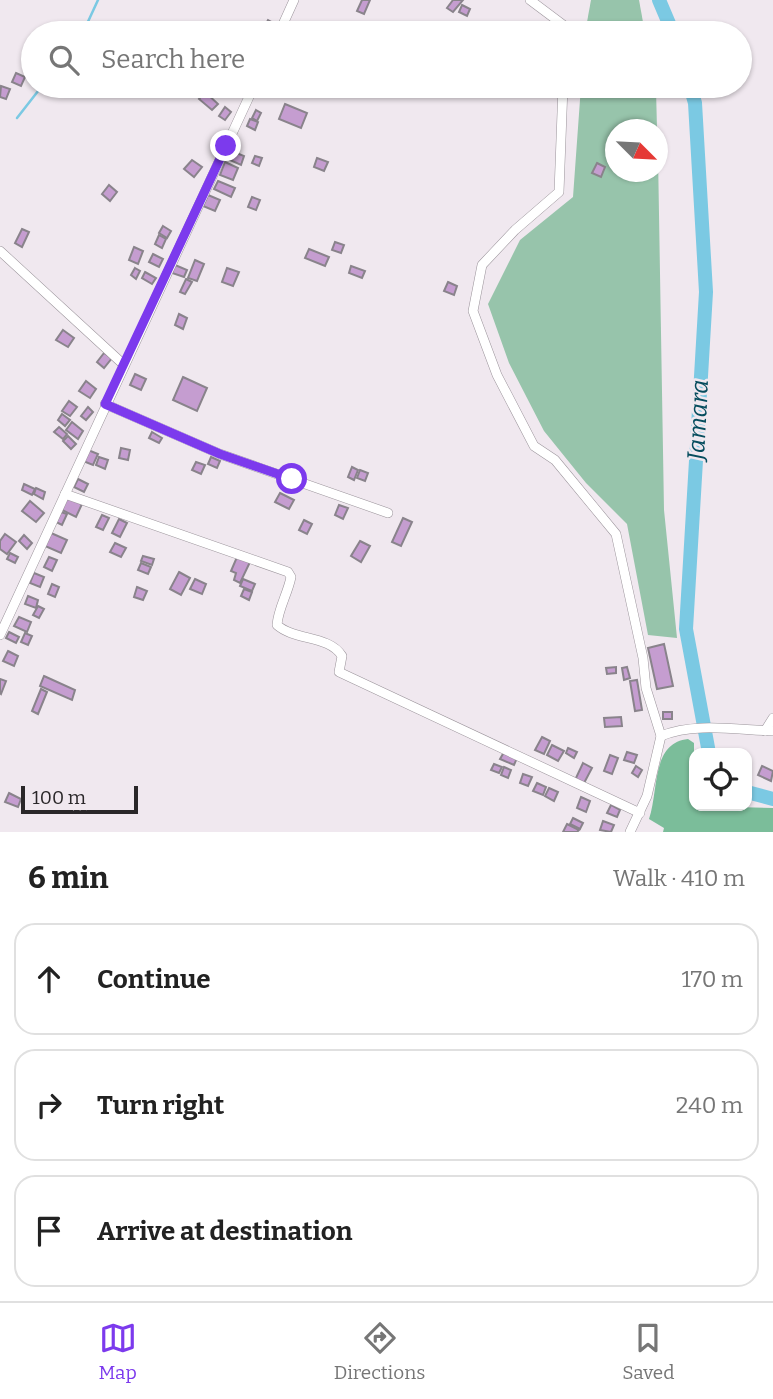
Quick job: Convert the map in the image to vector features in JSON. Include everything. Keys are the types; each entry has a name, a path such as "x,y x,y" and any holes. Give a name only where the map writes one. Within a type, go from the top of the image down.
{"street":[{"path":"284,21 294,0"},
{"path":"530,0 558,21"},
{"path":"0,635 123,364 248,98"},
{"path":"563,98 559,192 515,230 482,265 473,311 498,375 534,446 555,460 616,534 643,658 646,688 661,736 640,813 630,832"},
{"path":"0,251 123,364"},
{"path":"105,404 220,454 388,513"},
{"path":"65,494 288,572 291,577 288,596 278,616 277,625 284,632 333,646 342,656 340,672 640,813"},
{"path":"661,736 680,731 734,728 769,731 773,718"}],"green space":[{"path":"591,0 639,0 643,21 587,21"},
{"path":"580,98 656,98 657,119 605,119 605,182 658,182 664,510 677,638 648,635 627,524 586,483 544,431 509,363 488,304 520,240 573,197"},
{"path":"688,739 694,743 694,748 689,748 689,811 752,811 752,807 773,808 773,832 663,832 664,828 649,819 662,758 676,742"}],"building":[{"path":"362,0 370,0 364,14 357,11"},
{"path":"453,0 463,0 453,12 447,8"},
{"path":"462,5 470,9 467,16 459,12"},
{"path":"16,73 21,75 21,86 12,82"},
{"path":"1,86 10,89 6,99 0,97"},
{"path":"212,98 218,104 212,110 199,99"},
{"path":"285,104 307,113 301,128 279,119"},
{"path":"225,107 231,112 225,120 219,116"},
{"path":"256,110 261,113 257,121 252,118"},
{"path":"250,119 258,122 255,130 247,126"},
{"path":"234,152 244,156 241,165 230,160"},
{"path":"255,156 262,158 259,166 252,163"},
{"path":"317,158 328,162 324,171 314,167"},
{"path":"192,160 202,167 194,177 184,169"},
{"path":"225,162 238,168 233,180 220,175"},
{"path":"597,163 605,167 601,177 592,173"},
{"path":"218,181 235,188 231,197 214,189"},
{"path":"109,185 117,192 110,201 102,194"},
{"path":"208,195 220,200 215,211 203,206"},
{"path":"252,197 260,200 256,210 248,207"},
{"path":"163,226 171,231 167,238 159,233"},
{"path":"22,229 29,232 22,247 15,243"},
{"path":"159,235 166,239 162,248 155,244"},
{"path":"335,242 344,245 341,253 332,250"},
{"path":"134,247 143,251 138,264 129,260"},
{"path":"309,249 329,257 325,266 305,258"},
{"path":"153,254 163,259 159,267 149,262"},
{"path":"195,260 204,264 197,281 188,278"},
{"path":"175,265 187,270 184,277 172,273"},
{"path":"351,266 365,271 362,278 349,273"},
{"path":"135,268 140,271 136,279 131,275"},
{"path":"227,268 239,272 233,286 222,282"},
{"path":"145,272 156,278 152,284 142,278"},
{"path":"186,279 192,282 185,294 180,292"},
{"path":"448,282 457,286 454,295 444,291"},
{"path":"179,314 187,318 183,329 175,325"},
{"path":"63,330 74,338 68,347 56,340"},
{"path":"104,353 112,358 104,368 97,362"},
{"path":"135,374 146,379 141,390 130,385"},
{"path":"183,377 207,388 197,411 173,400"},
{"path":"86,381 96,389 90,398 79,391"},
{"path":"69,401 77,407 70,416 62,411"},
{"path":"88,407 93,412 86,420 81,416"},
{"path":"62,414 70,420 65,426 58,420"},
{"path":"72,422 83,431 78,439 66,430"},
{"path":"59,427 67,434 63,439 54,432"},
{"path":"152,432 162,438 159,443 149,438"},
{"path":"68,436 76,444 71,449 63,441"},
{"path":"121,448 130,450 128,460 119,458"},
{"path":"88,450 98,454 93,465 83,461"},
{"path":"99,457 108,460 105,469 96,465"},
{"path":"211,457 220,461 217,468 208,464"},
{"path":"196,462 205,465 201,474 192,470"},
{"path":"352,467 358,470 354,480 348,477"},
{"path":"360,470 368,473 365,481 357,478"},
{"path":"78,479 88,484 84,492 74,487"},
{"path":"24,484 35,489 32,495 22,490"},
{"path":"36,488 45,492 43,499 34,494"},
{"path":"280,493 294,500 289,509 275,502"},
{"path":"67,497 82,504 76,517 62,510"},
{"path":"30,501 44,513 36,522 22,511"},
{"path":"339,505 348,508 343,519 335,515"},
{"path":"61,512 67,514 62,525 56,522"},
{"path":"102,515 109,518 103,530 96,527"},
{"path":"403,518 412,522 401,546 392,542"},
{"path":"119,519 127,523 120,537 112,533"},
{"path":"304,520 312,524 307,534 299,530"},
{"path":"51,533 67,540 61,553 45,546"},
{"path":"5,534 16,542 7,554 0,549 0,541"},
{"path":"24,535 32,543 27,549 19,541"},
{"path":"360,541 370,546 361,562 351,556"},
{"path":"115,543 126,548 121,557 110,552"},
{"path":"10,553 18,557 15,563 7,559"},
{"path":"143,556 154,559 152,565 141,561"},
{"path":"49,557 57,560 52,571 44,567"},
{"path":"237,557 250,562 240,583 234,580 236,573 231,571"},
{"path":"141,563 151,567 148,574 138,570"},
{"path":"179,572 190,578 181,595 170,589"},
{"path":"34,573 44,577 40,587 30,583"},
{"path":"195,579 206,584 202,594 190,589"},
{"path":"243,579 255,584 252,591 240,586"},
{"path":"52,584 59,587 55,597 48,594"},
{"path":"137,587 147,591 143,600 134,597"},
{"path":"244,589 252,592 249,600 241,596"},
{"path":"28,596 38,600 36,608 25,604"},
{"path":"38,606 44,609 39,618 33,615"},
{"path":"19,617 31,622 27,632 14,626"},
{"path":"9,632 19,637 16,643 6,638"},
{"path":"25,633 32,636 28,645 21,642"},
{"path":"664,644 673,686 657,689 648,648"},
{"path":"8,651 18,656 14,666 3,661"},
{"path":"616,667 616,673 607,674 606,668"},
{"path":"627,667 630,678 624,680 622,668"},
{"path":"44,676 75,690 72,700 40,686"},
{"path":"0,679 6,681 1,694 0,693"},
{"path":"637,680 642,710 635,711 630,681"},
{"path":"41,689 47,692 38,714 32,711"},
{"path":"663,712 672,712 672,719 663,719"},
{"path":"621,717 622,726 605,727 604,718"},
{"path":"542,737 550,741 544,754 535,750"},
{"path":"552,745 564,751 558,761 547,755"},
{"path":"568,748 577,752 574,758 566,753"},
{"path":"504,752 517,758 514,765 500,759"},
{"path":"627,752 637,755 634,763 624,760"},
{"path":"610,755 618,758 612,774 604,771"},
{"path":"583,763 592,768 583,785 575,780"},
{"path":"494,764 502,767 499,773 491,770"},
{"path":"636,766 642,770 638,777 632,773"},
{"path":"762,766 773,771 771,781 758,775"},
{"path":"504,767 511,770 508,778 501,775"},
{"path":"523,774 532,777 528,786 520,783"},
{"path":"537,783 546,787 543,795 533,791"},
{"path":"549,788 558,792 554,801 545,796"},
{"path":"9,793 21,799 18,807 5,802"},
{"path":"581,797 590,801 586,812 577,808"},
{"path":"611,805 620,810 617,817 607,813"},
{"path":"573,818 583,823 580,829 570,824"},
{"path":"603,821 614,825 611,832 600,830"},
{"path":"567,824 579,830 563,832"}],"waterway":[{"path":"88,21 98,0"},
{"name":"Jamara","path":"659,0 668,21"},
{"path":"17,118 33,98"},
{"name":"Jamara","path":"694,98 706,292 686,629 708,748"},
{"name":"Jamara","path":"752,793 773,799"}],"route":[{"path":"226,146 105,404 220,454 292,479"}]}
